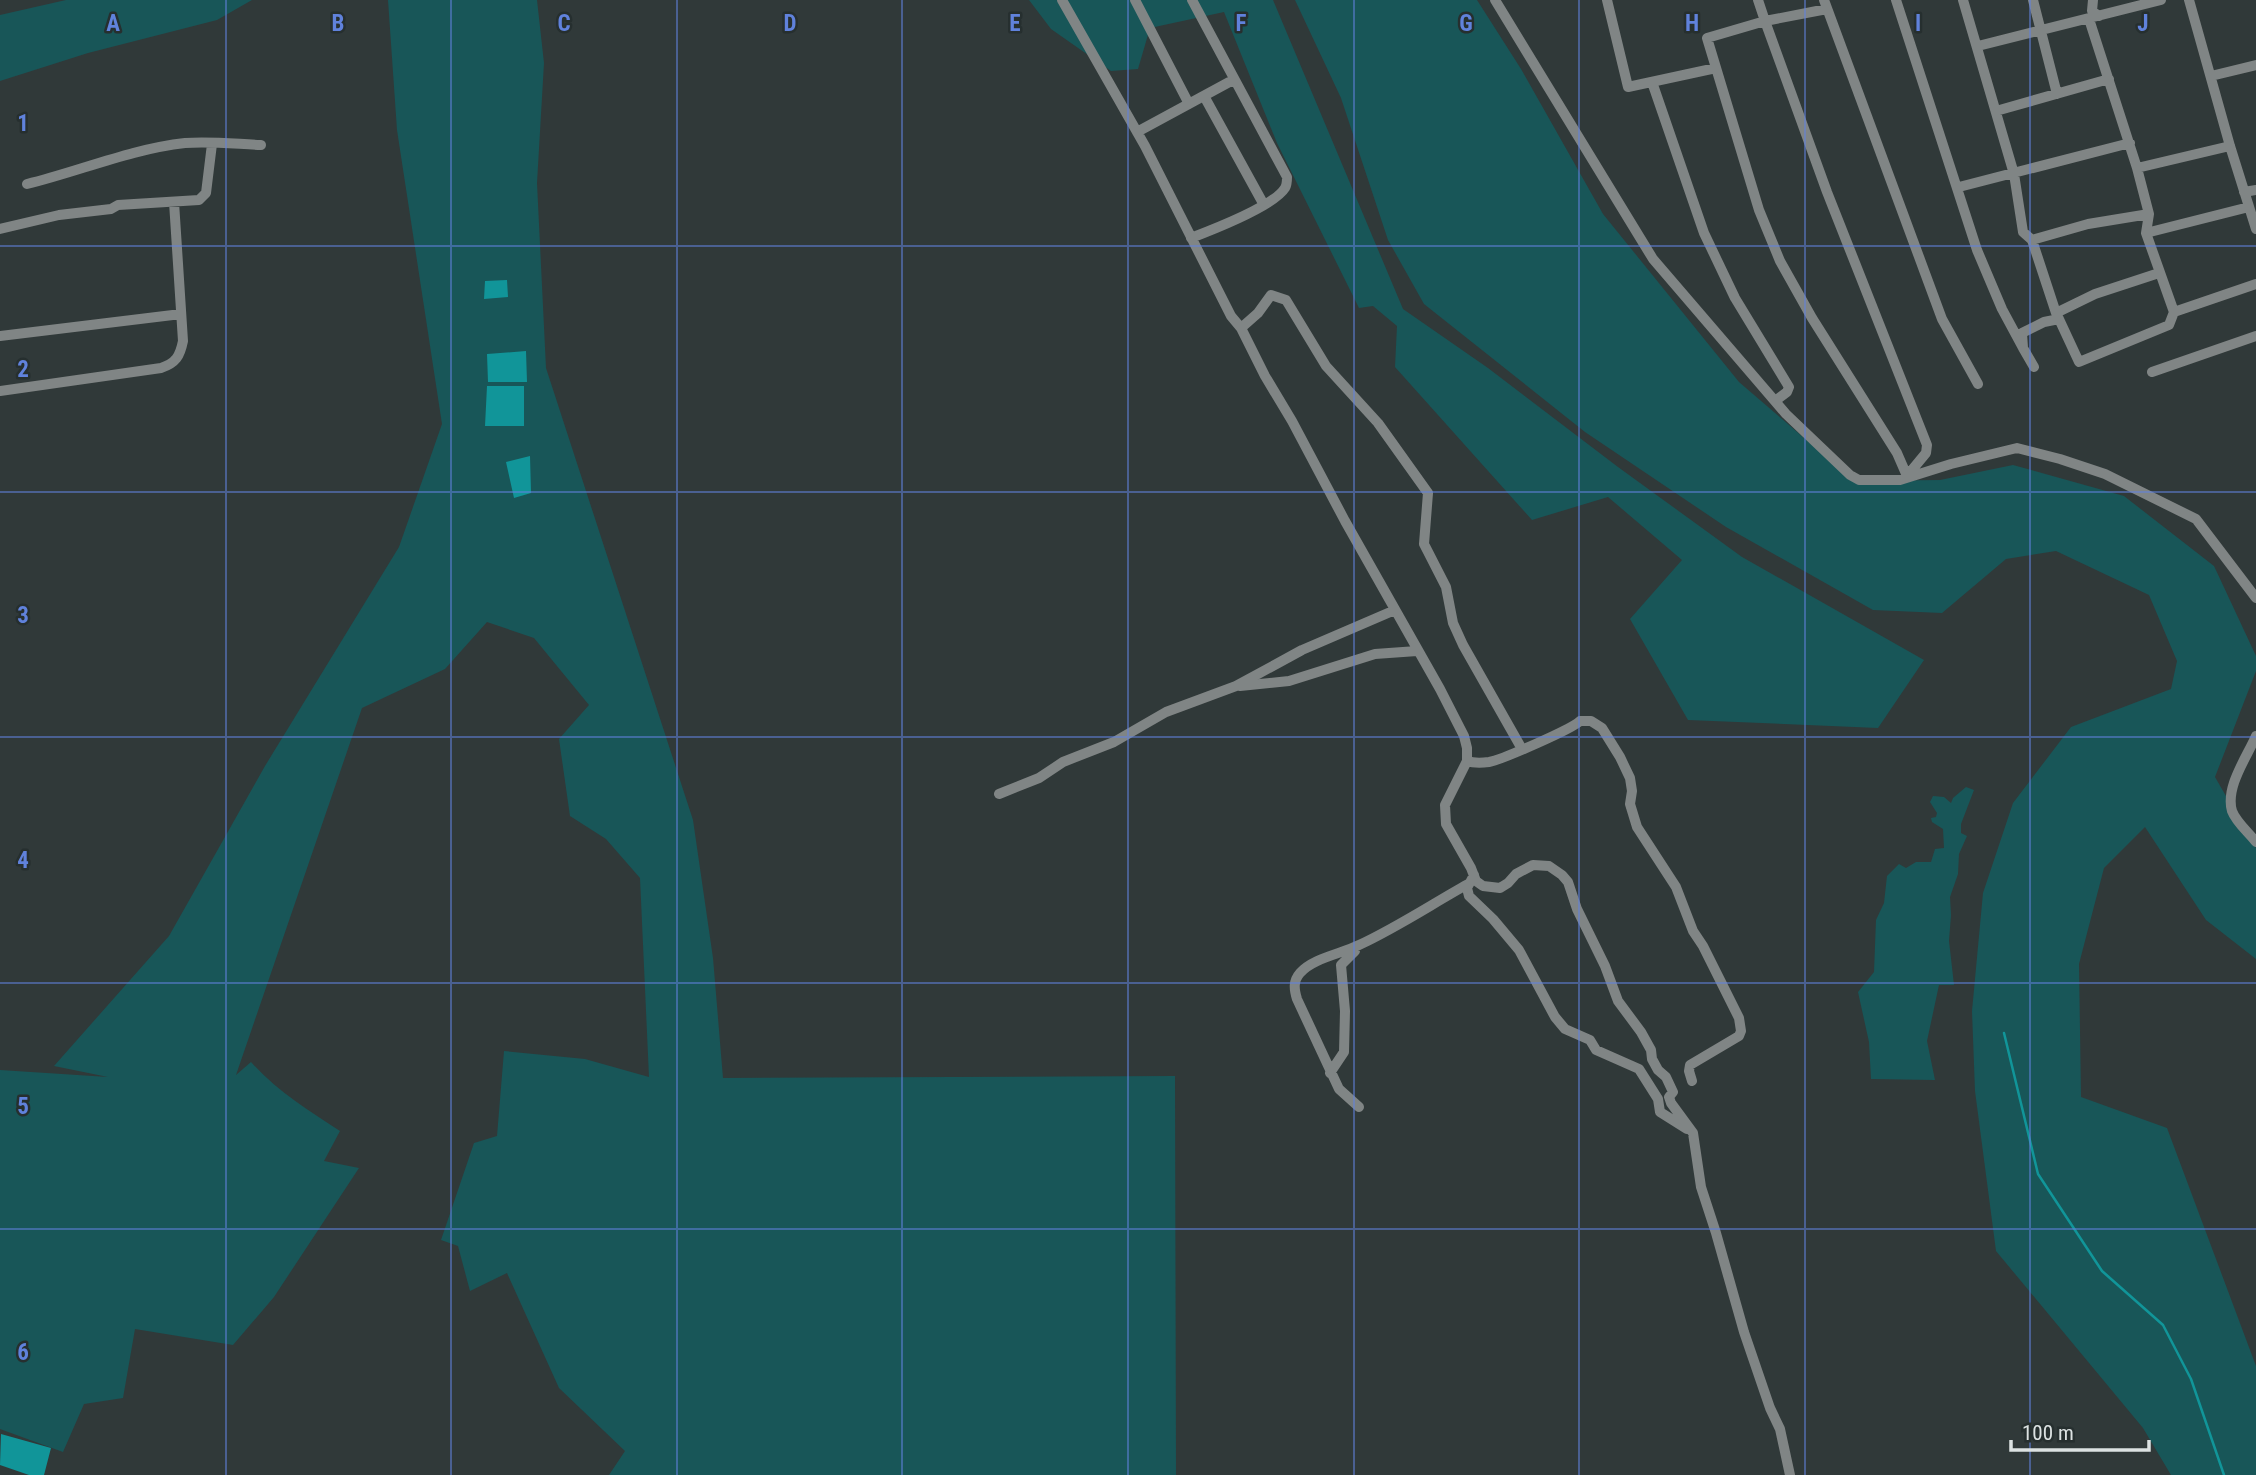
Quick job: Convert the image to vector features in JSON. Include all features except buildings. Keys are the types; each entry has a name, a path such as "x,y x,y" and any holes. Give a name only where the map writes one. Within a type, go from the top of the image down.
{"street":[{"path":"1062,0 1137,132 1231,316 1241,328 1464,736 1466,761 1448,797 1445,815 1471,879 1469,896 1519,950 1555,1017 1565,1029 1590,1040 1595,1050 1639,1069 1658,1099 1660,1112 1693,1133"},
{"path":"1135,0 1189,104"},
{"path":"1191,238 1264,205 1284,189 1287,177 1192,0"},
{"path":"1495,0 1653,260 1774,401 1854,478 1900,480 2017,448 2060,458 2105,474 2196,519 2256,597"},
{"path":"1606,0 1627,86 1716,68"},
{"path":"1758,0 1827,192 1927,445 1926,453 1907,476"},
{"path":"1896,0 1978,250 2002,309 2034,367"},
{"path":"1963,0 2014,174 2023,232 2032,240 2057,316 2078,362 2169,325 2174,312 2146,233 2149,214 2109,79 2092,11 2093,0"},
{"path":"2033,0 2057,94"},
{"path":"1978,46 2161,0"},
{"path":"2189,0 2256,229"},
{"path":"1907,476 1897,453 1812,318 1780,261 1759,210 1707,37 1825,4 1942,320 1978,384"},
{"path":"2211,76 2256,65"},
{"path":"1996,111 2109,79"},
{"path":"1137,132 1233,80"},
{"path":"1652,82 1704,233 1735,298 1789,387 1787,392 1774,401"},
{"path":"1204,96 1264,205"},
{"path":"27,184 142,151 187,143 261,145"},
{"path":"1959,187 2130,143"},
{"path":"0,229 59,215 111,209 118,205 199,200 206,193 212,144"},
{"path":"2137,168 2230,146"},
{"path":"2244,192 2256,190"},
{"path":"0,391 169,366 180,356 183,341 174,202"},
{"path":"2146,233 2249,207"},
{"path":"2032,240 2098,222 2149,214"},
{"path":"2023,348 2022,334 2095,293 2159,272"},
{"path":"2174,312 2256,284"},
{"path":"1241,328 1258,313 1271,295 1286,300 1326,366 1365,407 1419,478 1428,493 1424,544 1446,587 1453,624 1522,749"},
{"path":"0,336 181,313"},
{"path":"2152,372 2256,336"},
{"path":"999,794 1039,778 1063,762 1114,742 1166,712 1236,686 1302,650 1395,610"},
{"path":"1236,686 1289,681 1375,654 1417,651"},
{"path":"1466,761 1489,762 1507,757 1574,727 1580,721 1591,721 1602,728 1632,784 1630,804 1637,827 1676,887 1693,931 1728,993 1740,1023 1738,1036 1690,1065 1692,1081"},
{"path":"2256,736 2233,787 2231,800 2233,813 2256,842"},
{"path":"1471,879 1496,888 1505,886 1516,874 1533,865 1549,866 1568,882 1577,909 1605,966 1618,1001 1642,1032 1651,1050 1652,1059 1670,1085 1671,1103 1693,1133 1701,1187 1744,1332 1780,1429 1790,1475"},
{"path":"1359,1107 1339,1089 1297,999 1294,984 1300,973 1313,964 1361,945 1471,879"},
{"path":"1331,1073 1344,1052 1342,963 1361,945"}],"shaded area":[{"path":"66,0 252,0 217,20 88,53 0,81 0,15"},
{"path":"388,0 537,0 544,63 537,183 546,368 693,820 713,958 723,1078 1175,1076 1176,1475 609,1475 625,1451 559,1388 507,1273 470,1291 458,1246 441,1240 474,1143 497,1136 504,1051 585,1059 649,1077 640,878 606,839 570,816 559,739 589,705 534,638 487,622 445,669 362,708 236,1075 251,1062 282,1091 340,1131 324,1161 359,1168 274,1297 233,1345 135,1329 123,1398 84,1404 63,1452 0,1429 0,1070 108,1077 54,1066 169,936 265,766 399,547 442,424 397,130"},
{"path":"1029,0 1273,0 1403,309 1488,368 1742,557 1924,660 1878,728 1688,720 1630,619 1682,560 1608,497 1532,520 1395,367 1397,326 1373,306 1359,308 1277,143 1224,12 1150,28 1138,69 1111,71 1051,29"},
{"path":"1295,0 1477,0 1521,69 1603,214 1739,382 1854,481 1940,480 2013,465 2124,496 2214,566 2256,656 2256,671 2215,777 2256,848 2256,959 2206,920 2145,827 2104,868 2079,964 2081,1097 2167,1128 2256,1366 2256,1475 2171,1475 2143,1428 1996,1251 1975,1091 1972,1011 1983,893 2013,803 2071,727 2171,689 2177,661 2149,595 2056,551 2006,559 1942,613 1873,610 1726,527 1585,432 1424,304 1388,240 1341,98"},
{"path":"507,280 508,297 484,299 485,281"},
{"path":"526,351 527,382 488,382 487,354"},
{"path":"487,386 524,386 524,426 485,426"},
{"path":"530,456 531,493 514,498 506,462"},
{"path":"1966,787 1974,790 1961,824 1961,833 1967,836 1959,854 1958,874 1950,897 1949,941 1954,985 1939,985 1927,1041 1935,1080 1871,1079 1869,1042 1858,992 1874,972 1876,920 1884,903 1887,876 1899,864 1906,868 1916,862 1931,862 1935,849 1944,848 1943,829 1932,822 1931,818 1936,817 1937,813 1930,802 1933,796 1944,797 1951,803"},
{"path":"1,1434 51,1448 44,1475 29,1475 0,1465"}],"waterway":[{"path":"2004,1033 2038,1174 2102,1271 2163,1325 2191,1379 2224,1475"}]}
